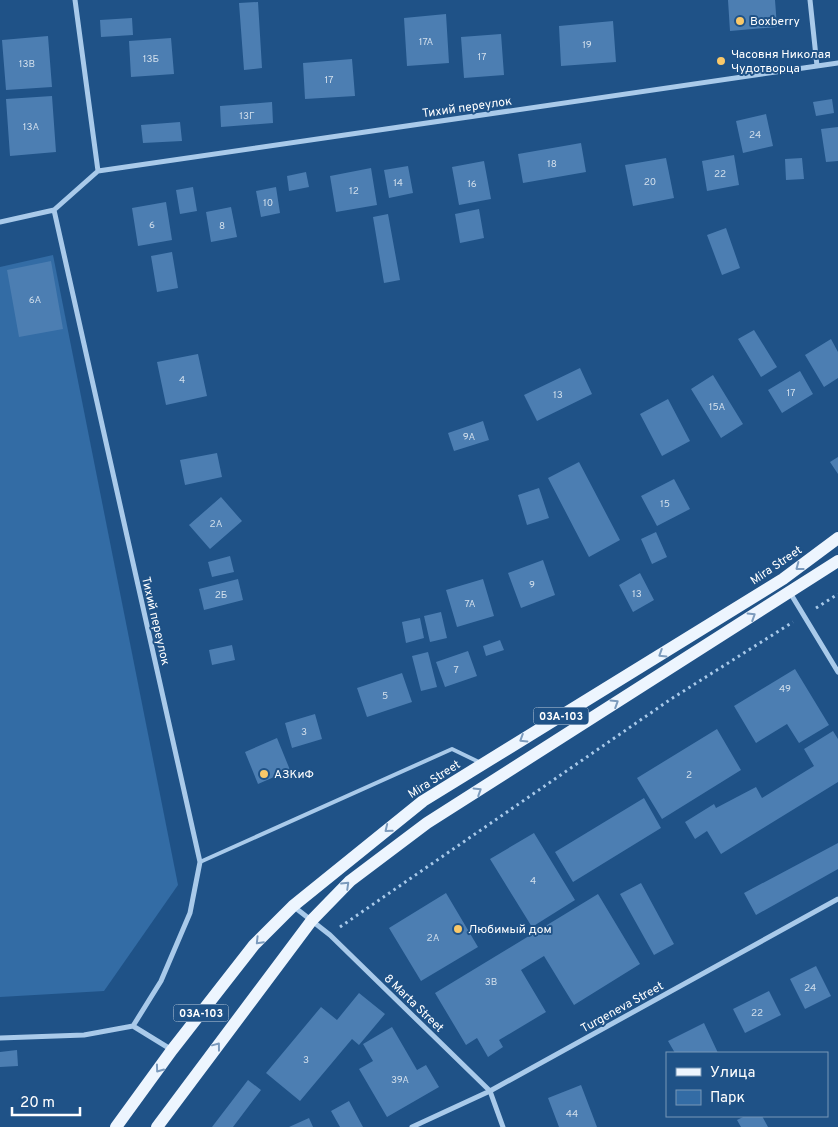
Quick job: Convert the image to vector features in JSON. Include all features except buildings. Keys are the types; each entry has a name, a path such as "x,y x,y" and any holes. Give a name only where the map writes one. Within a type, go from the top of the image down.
{"main road":[{"name":"Mira Street","path":"116,1127 172,1050 254,945 293,906 423,801 783,579 838,538"},
{"name":"03А-103","path":"157,1127 312,920 350,881 427,823 838,560"}],"street":[{"path":"0,222 54,210 98,171 75,0"},
{"path":"810,0 817,66"},
{"name":"Тихий переулок","path":"98,171 838,63"},
{"name":"Тихий переулок","path":"54,210 200,862 190,913 161,981 133,1026"},
{"path":"783,579 803,616 838,672"},
{"name":"Turgeneva Street","path":"412,1127 490,1091 838,899"},
{"name":"8 Marta Street","path":"293,906 330,934 490,1091 503,1127"},
{"path":"0,1038 84,1035 133,1026 172,1050"}],"lane":[{"path":"200,862 452,748 483,764"}],"path":[{"path":"330,934 670,699 838,594"}],"green space":[{"path":"53,255 178,885 104,991 0,997 0,267"}],"place":[{"name":"Boxberry","path":"740,21"},
{"name":"Часовня Николая Чудотворца","path":"721,61"},
{"name":"АЗКиФ","path":"264,774"},
{"name":"Любимый дом","path":"458,929"}]}
